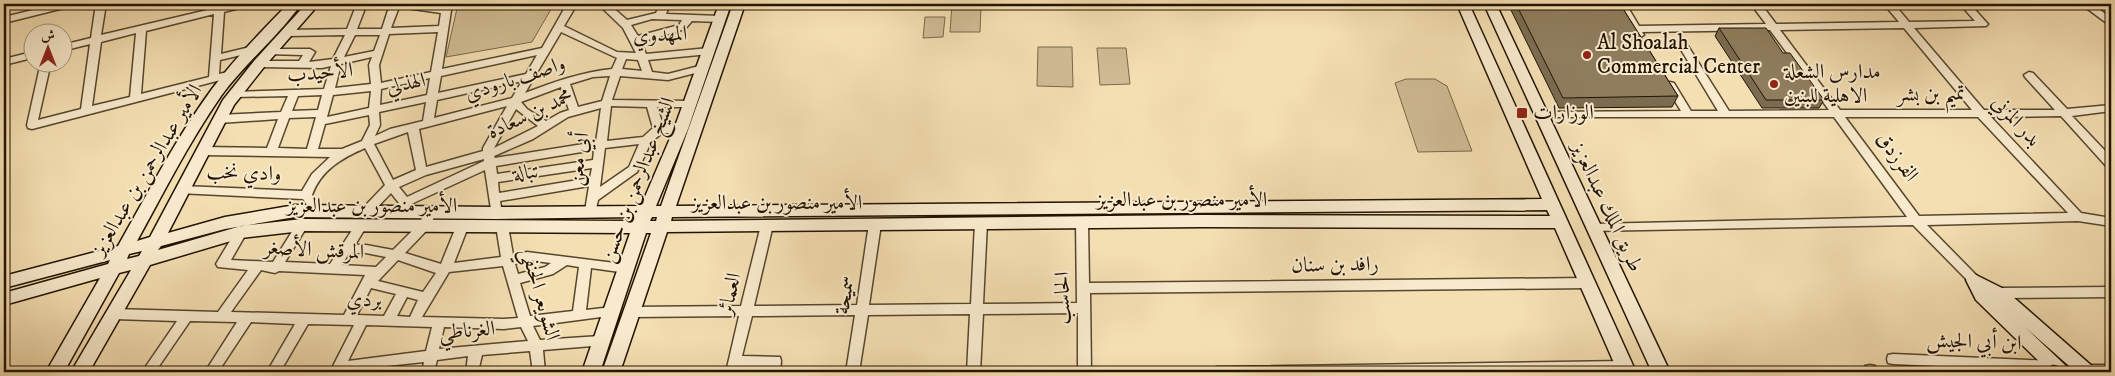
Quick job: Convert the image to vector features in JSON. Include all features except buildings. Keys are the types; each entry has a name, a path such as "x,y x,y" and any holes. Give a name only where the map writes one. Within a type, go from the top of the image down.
{"street":[{"path":"21,16 22,4"},
{"path":"4,20 69,4"},
{"path":"86,111 101,4"},
{"path":"72,46 244,4"},
{"name":"الأمير عبدالرحمن بن عبدالعزيز","path":"55,372 187,138 217,92 296,4"},
{"name":"الأمير عبدالرحمن بن عبدالعزيز","path":"80,372 142,261 155,242 219,119 235,94 259,64 313,4"},
{"path":"311,153 337,62 359,11 359,4"},
{"path":"428,124 446,8 395,4 374,65 376,86 375,125 367,142 403,207 489,158 646,140"},
{"path":"489,158 488,148 572,4"},
{"path":"660,16 665,4"},
{"name":"الشيخ عبدالرحمن بن حسن","path":"591,372 640,227 682,129 725,4"},
{"name":"الشيخ عبدالرحمن بن حسن","path":"611,372 739,4"},
{"path":"1217,372 1626,369 1463,4"},
{"name":"طريق الملك عبدالعزيز","path":"1490,4 1661,372"},
{"path":"1621,4 1646,46"},
{"name":"الفرزدق","path":"1756,4 1839,114 1916,221 1974,280 1998,293 2085,371"},
{"name":"بدر المزني","path":"1889,4 1980,112 2078,217"},
{"path":"1636,29 1983,24 1964,4"},
{"path":"2087,5 2101,4"},
{"path":"610,5 631,29 648,76"},
{"path":"2087,5 2111,22"},
{"path":"214,78 219,10"},
{"path":"626,24 652,16 720,19"},
{"path":"636,40 682,27 689,18"},
{"name":"المهدوي","path":"559,27 615,55 643,58 709,50"},
{"path":"135,99 141,28"},
{"path":"287,32 385,32 443,29"},
{"path":"1685,48 1725,113"},
{"path":"216,58 254,49"},
{"name":"الأحيدب","path":"235,94 294,94 376,86 436,75 545,50"},
{"path":"269,52 310,52 302,64"},
{"path":"259,64 322,65 378,53"},
{"name":"أبي معن","path":"591,205 607,103 623,55"},
{"path":"4,62 22,58"},
{"name":"واصف بارودي","path":"306,194 309,186 327,162 367,142 394,132 514,101 564,82 593,74 616,72 668,78 703,68"},
{"path":"44,72 32,125 232,74"},
{"path":"2029,75 2111,164"},
{"name":"الهذلي","path":"219,119 286,116 321,118 404,104 530,76"},
{"path":"1666,79 1687,113"},
{"path":"404,104 405,81"},
{"path":"564,82 575,112"},
{"path":"272,152 274,140 294,94"},
{"path":"514,101 523,110 546,126"},
{"name":"محمد بن سعادة","path":"391,186 422,172 471,157 489,158 564,115 607,103 690,104"},
{"path":"651,104 660,129"},
{"name":"تميم بن بشر","path":"1541,115 1980,112 2065,114 2109,111"},
{"path":"413,128 422,172"},
{"path":"591,205 633,169 646,140 660,129 682,129"},
{"name":"واصف بارودي","path":"202,151 343,154"},
{"name":"الشويعر الحنفي","path":"489,158 497,212 508,261 525,322 536,345 539,372"},
{"path":"492,179 597,163"},
{"name":"تبالة","path":"497,212 595,181"},
{"path":"334,269 363,219 391,186"},
{"name":"وادي نخب","path":"182,190 306,194"},
{"path":"306,194 317,211"},
{"name":"الأمير منصور بن عبدالعزيز","path":"4,282 271,214 317,211 423,227 462,227 497,212 640,227 664,218 1553,204"},
{"name":"الأمير منصور بن عبدالعزيز","path":"4,299 241,232 363,219 403,207 431,212 497,212 591,205 647,211 664,218 767,224 1560,222"},
{"path":"1501,205 1508,222"},
{"path":"348,320 368,283 397,256 423,227 431,212"},
{"path":"1593,228 2078,217 2111,222"},
{"name":"الحاسب","path":"1082,222 1085,372"},
{"path":"974,372 981,223"},
{"name":"العمائر","path":"733,367 767,224"},
{"name":"سميحة","path":"853,372 875,224"},
{"path":"275,268 302,225"},
{"path":"413,322 426,297 445,269 462,227"},
{"name":"المرقش الأصغر","path":"241,232 222,264 275,268 373,271 368,283 403,293 426,297"},
{"path":"347,249 366,249 445,269 508,261 527,256 627,268"},
{"path":"514,280 549,271 564,261"},
{"path":"579,316 586,263"},
{"path":"221,317 257,267"},
{"name":"الفرزدق","path":"1974,280 1982,296 2058,369"},
{"name":"رافد بن سنان","path":"1083,288 1587,283"},
{"path":"1998,293 2111,292"},
{"path":"388,321 403,293"},
{"path":"631,312 1083,308"},
{"name":"بردي","path":"114,314 504,324 612,312"},
{"path":"148,372 187,316"},
{"path":"211,372 247,318"},
{"path":"273,372 304,319"},
{"path":"337,370 364,320"},
{"path":"428,372 439,322"},
{"name":"الغرناطي","path":"337,370 433,354 600,341"},
{"path":"472,372 476,350"},
{"name":"ابن أبي الجيش","path":"1893,359 1946,367 2058,369"},
{"path":"733,367 775,361 772,372"},
{"path":"2085,371 2111,370"}],"shaded area":[{"path":"458,4 554,4 532,42 446,57"},
{"path":"952,4 981,4 980,32 950,32"},
{"path":"925,17 945,17 943,37 923,38"},
{"path":"1038,47 1072,47 1073,87 1037,86"},
{"path":"1097,48 1126,48 1130,84 1100,85"},
{"path":"1406,79 1435,79 1447,86 1472,151 1418,152 1395,83"}],"place":[{"name":"Al Shoalah Commercial Center","path":"1587,55"},
{"name":"مدارس الشعلة الاهلية للبنين","path":"1774,84"},
{"name":"الوزارات","path":"1522,113"}]}
